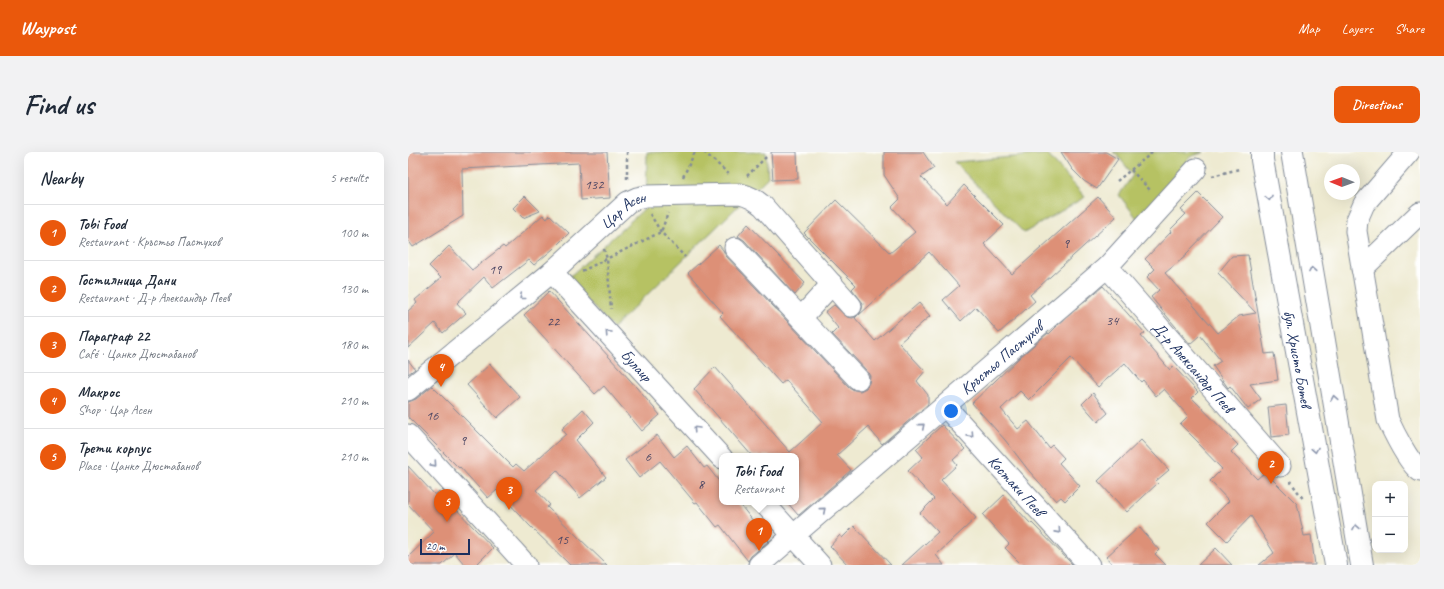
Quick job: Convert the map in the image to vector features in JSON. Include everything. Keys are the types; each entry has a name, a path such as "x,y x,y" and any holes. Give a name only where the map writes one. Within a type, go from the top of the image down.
{"main road":[{"name":"бул. Христо Ботев","path":"1292,152 1362,565"},
{"name":"бул. Христо Ботев","path":"1261,155 1336,565"}],"street":[{"path":"1409,152 1364,204 1359,215 1356,231 1388,420 1395,435 1411,461 1420,471"},
{"name":"Кръстьо Пастухов","path":"759,565 1107,266 1196,169"},
{"name":"Цар Асен","path":"408,390 552,272 628,202 646,196 728,194 748,196 763,206 851,306"},
{"path":"1362,269 1420,212"},
{"path":"735,248 858,379"},
{"name":"Д-р Александър Пеев","path":"1107,266 1280,466"},
{"name":"Булаир","path":"552,272 719,455"},
{"path":"801,318 832,284"},
{"name":"Костаки Пеев","path":"945,406 1089,565"},
{"path":"408,435 526,565"},
{"path":"765,505 820,565"}],"path":[{"path":"626,152 628,202"},
{"path":"704,152 734,178"},
{"path":"1117,182 1153,152"},
{"path":"1131,170 1153,192 1171,196"},
{"path":"649,214 661,232 685,257"},
{"path":"580,272 661,232"},
{"path":"603,246 607,259 612,312"},
{"path":"1280,466 1304,501"}],"green space":[{"path":"647,152 766,152 768,177 613,328 567,279 646,207"},
{"path":"1113,152 1204,152 1190,157 1139,221 1119,195 1133,175"},
{"path":"1047,154 1085,197 1024,233 954,162"}],"building":[{"path":"408,152 607,152 610,198 581,200 579,163 462,169 463,216 413,247 408,240"},
{"path":"771,152 797,152 798,179 773,180"},
{"path":"884,152 923,152 934,168 921,177 947,204 964,185 1004,225 984,244 1012,274 1098,197 1116,217 1030,295 1035,301 999,333 976,307 961,321 943,300 959,286 929,252 859,315 863,303 852,289 856,285 804,233 836,200 890,253 915,232 892,207 900,199 884,175"},
{"path":"1061,152 1106,152 1118,159 1097,189 1084,181 1072,169"},
{"path":"1198,193 1222,217 1186,254 1187,255 1165,273 1218,333 1239,316 1256,313 1218,273 1232,256 1248,255 1265,354 1274,353 1278,380 1250,384 1261,399 1248,409 1230,386 1228,388 1213,366 1221,361 1200,335 1190,344 1151,297 1159,290 1147,277 1155,269 1145,259 1186,214 1181,210"},
{"path":"525,196 540,211 523,218 513,208"},
{"path":"543,215 547,219 550,215 569,233 534,265 529,260 493,288 484,277 457,303 466,313 443,333 435,323 408,348 408,311 417,303 415,300 441,278 429,266 449,246 472,270 503,246 505,248"},
{"path":"748,224 805,283 795,295 744,240 738,236"},
{"path":"719,245 726,256 849,387 860,391 866,388 869,383 870,376 832,334 838,328 825,312 834,305 847,317 853,318 858,315 855,318 875,341 919,303 930,316 899,343 925,371 917,381 928,395 928,404 882,444 868,427 837,455 851,470 798,515 790,505 799,505 799,453 749,453 694,389 715,367 790,452 823,422 786,380 781,384 720,316 723,313 688,273"},
{"path":"1103,286 1145,333 1141,336 1170,370 1173,366 1198,392 1192,398 1238,445 1231,452 1257,479 1265,472 1297,504 1304,536 1311,535 1315,565 1259,565 1274,553 1251,516 1227,541 1208,522 1229,501 1210,481 1222,469 1180,424 1188,416 1164,389 1156,396 1143,380 1141,382 1125,363 1098,387 1071,358 1029,400 1020,391 1001,409 1018,429 1028,421 1049,448 1052,445 1064,458 1059,463 1080,486 1065,501 1061,497 1056,501 972,403 1020,357 1048,333 1049,334"},
{"path":"549,291 660,415 642,431 604,386 595,394 524,315"},
{"path":"408,360 415,369 408,374"},
{"path":"490,364 520,397 497,418 467,385"},
{"path":"432,386 513,467 516,464 524,471 566,434 562,429 583,409 594,422 576,440 606,477 580,498 557,470 536,490 550,505 547,507 607,565 570,565 529,525 497,490 488,498 460,467 459,468 408,417 408,402 416,399"},
{"path":"1093,393 1108,413 1098,422 1082,404"},
{"path":"1286,405 1289,435 1271,437 1268,407"},
{"path":"942,425 965,449 953,460 957,465 941,480 976,518 936,555 944,565 902,565 938,532 920,513 934,499 908,471 923,457 916,449"},
{"path":"657,435 674,457 687,446 704,468 707,466 719,481 719,505 740,505 769,541 751,556 748,561 720,525 717,527 697,502 695,503 660,461 639,478 625,460"},
{"path":"1141,440 1169,470 1156,481 1158,483 1127,512 1098,481"},
{"path":"408,466 435,495 439,491 493,548 476,565 465,565 455,553 442,565 408,565 408,557 434,532 408,504"},
{"path":"1004,495 1073,565 1022,565 1005,548 1009,544 983,515"},
{"path":"854,526 891,565 848,565 830,546 840,535 842,538"},
{"path":"1139,527 1159,550 1155,554 1166,565 1113,565 1106,557"},
{"path":"1216,548 1232,565 1198,565"}],"place":[{"name":"Макрос","path":"441,387"},
{"name":"Гостилница Дани","path":"1271,484"},
{"name":"Параграф 22","path":"509,510"},
{"name":"Трети корпус","path":"447,522"},
{"name":"Tobi Food","path":"759,551"}]}
